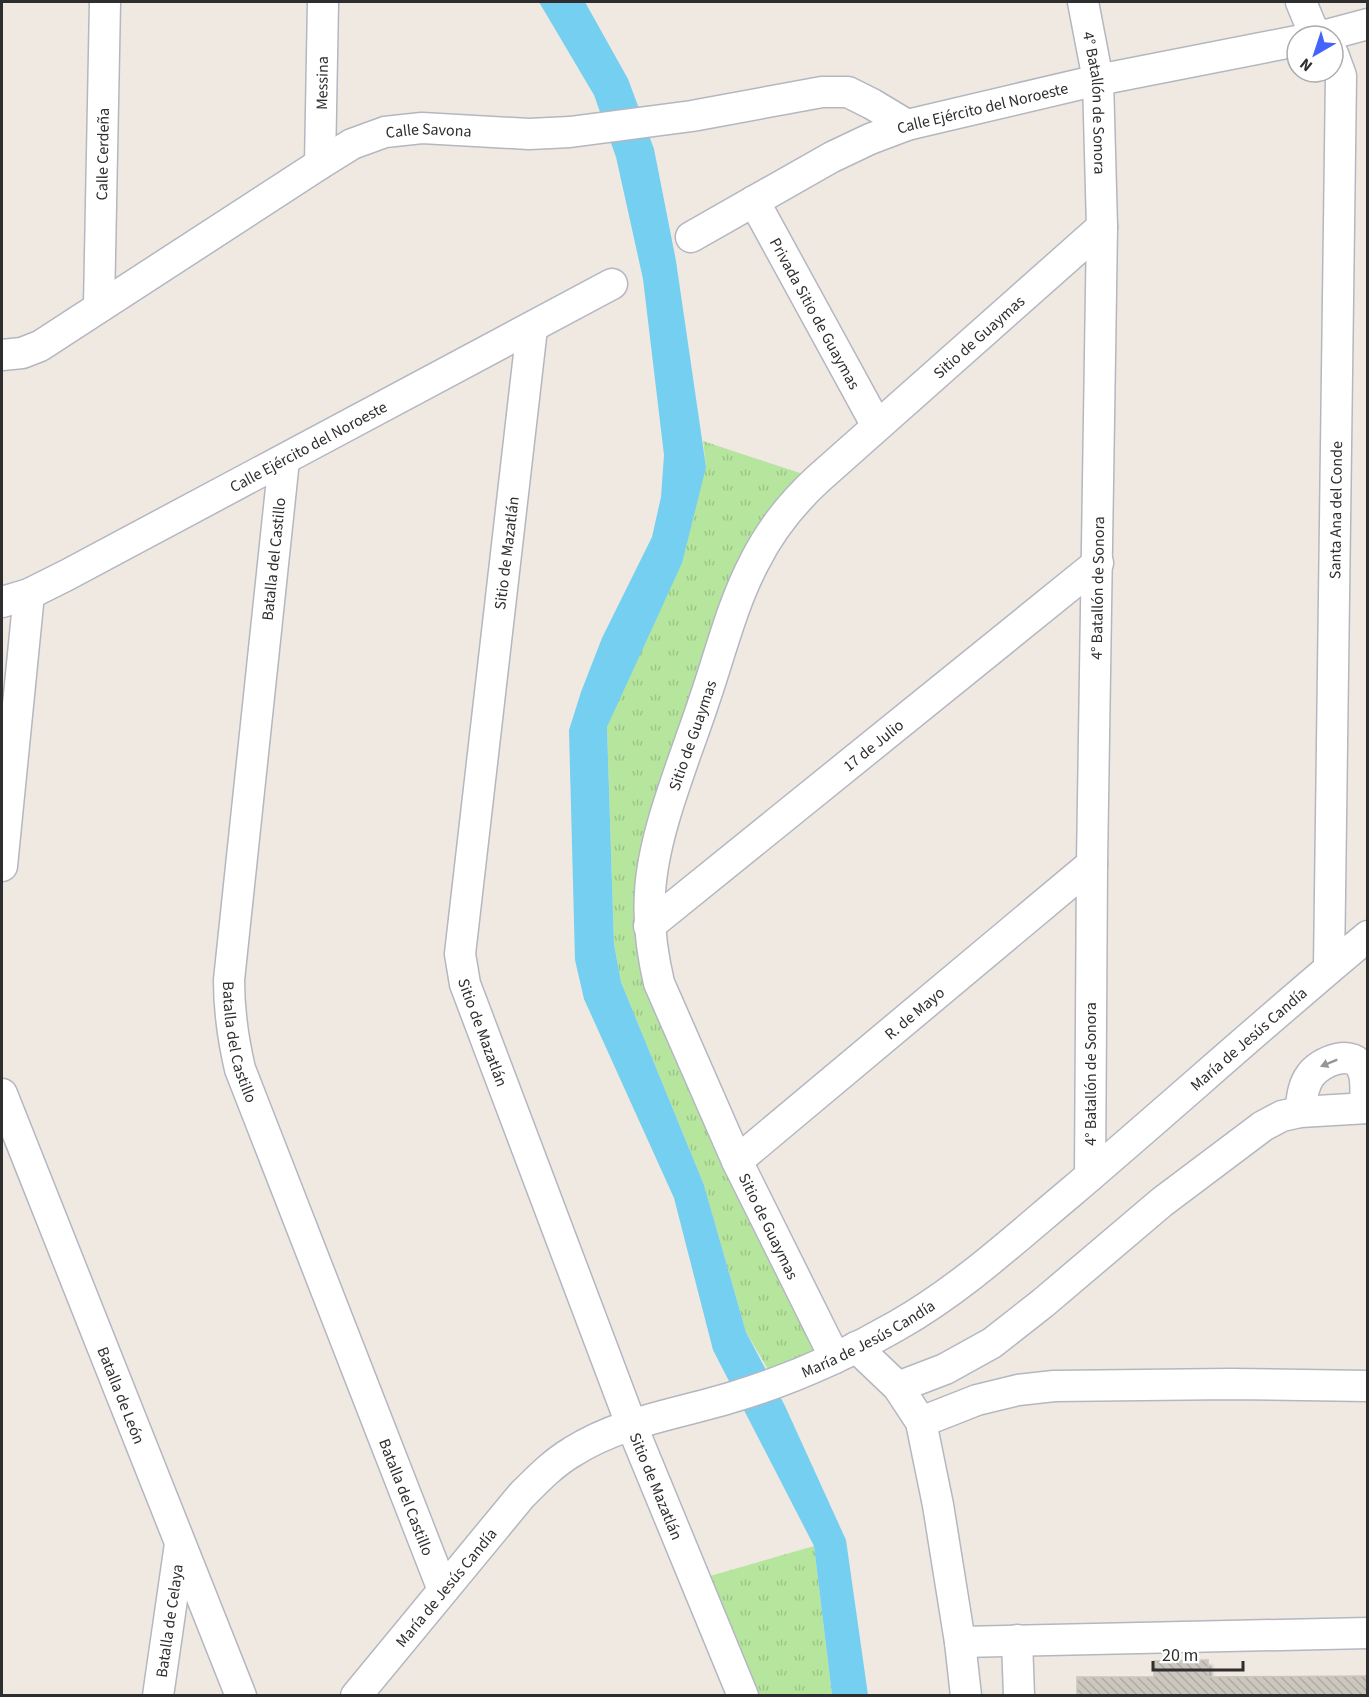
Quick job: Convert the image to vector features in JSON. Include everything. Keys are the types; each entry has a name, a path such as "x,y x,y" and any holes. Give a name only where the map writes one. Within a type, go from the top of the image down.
{"street":[{"name":"Calle Cerdeña","path":"99,306 105,2"},
{"name":"Messina","path":"320,164 323,2"},
{"name":"4° Batallón de Sonora","path":"1083,2 1098,80 1102,227 1092,864 1090,1176"},
{"path":"1301,2 1310,24"},
{"path":"1345,30 1368,24"},
{"name":"Calle Ejército del Noroeste","path":"691,237 832,157 907,125 1098,80 1285,43"},
{"name":"Santa Ana del Conde","path":"1329,968 1341,84"},
{"name":"Calle Savona","path":"2,356 22,353 40,346 352,144 385,132 422,128 529,134 570,132 692,116 822,92 848,92 907,125"},
{"name":"Privada Sitio de Guaymas","path":"754,201 877,426"},
{"name":"Sitio de Guaymas","path":"921,1422 898,1387 846,1352 737,1161 659,983 649,926 654,858 670,802 740,597 754,562 772,531 793,502 1102,227"},
{"name":"Calle Ejército del Noroeste","path":"15,598 284,460 612,284"},
{"name":"Sitio de Mazatlán","path":"532,328 460,954 465,984 632,1424 742,1695"},
{"name":"Batalla del Castillo","path":"284,460 229,980 229,1012 240,1068 443,1590"},
{"name":"17 de Julio","path":"649,926 1098,563"},
{"path":"2,860 15,598"},
{"name":"R. de Mayo","path":"737,1161 1092,864"},
{"name":"María de Jesús Candía","path":"356,1695 522,1496 546,1471 570,1453 597,1438 632,1424 776,1383 846,1352 906,1320 964,1282 1368,936"},
{"path":"898,1387 945,1369 992,1343 1162,1203 1234,1146 1272,1121 1300,1112 1366,1108 1364,1073 1360,1063 1351,1058 1341,1058 1329,1061 1311,1074 1304,1086 1300,1112"},
{"name":"Batalla de León","path":"2,1094 240,1695"},
{"path":"966,1695 938,1505 921,1422 977,1400 1018,1390 1054,1386 1254,1384 1368,1386"},
{"name":"Batalla de Celaya","path":"158,1695 180,1544"},
{"path":"960,1642 1368,1633"},
{"path":"1017,1641 1019,1695"}],"green space":[{"path":"703,441 818,479 793,502 670,802 652,952 835,1358 776,1383 746,1332 704,1185 621,982 614,944 607,727 706,467"},
{"path":"814,1546 832,1695 743,1695 696,1580"}],"water":[{"path":"539,2 585,2 628,79 654,149 676,261 706,467 682,563 607,727 614,944 621,982 704,1185 746,1332 785,1406 846,1540 868,1695 832,1695 814,1546 713,1350 674,1198 584,999 575,960 569,730 602,638 652,537 661,497 664,455 643,279 616,157 594,95"}],"building":[{"path":"1208,1660 1208,1677 1368,1676 1368,1696 1077,1696 1077,1677 1154,1677 1154,1661"}]}
